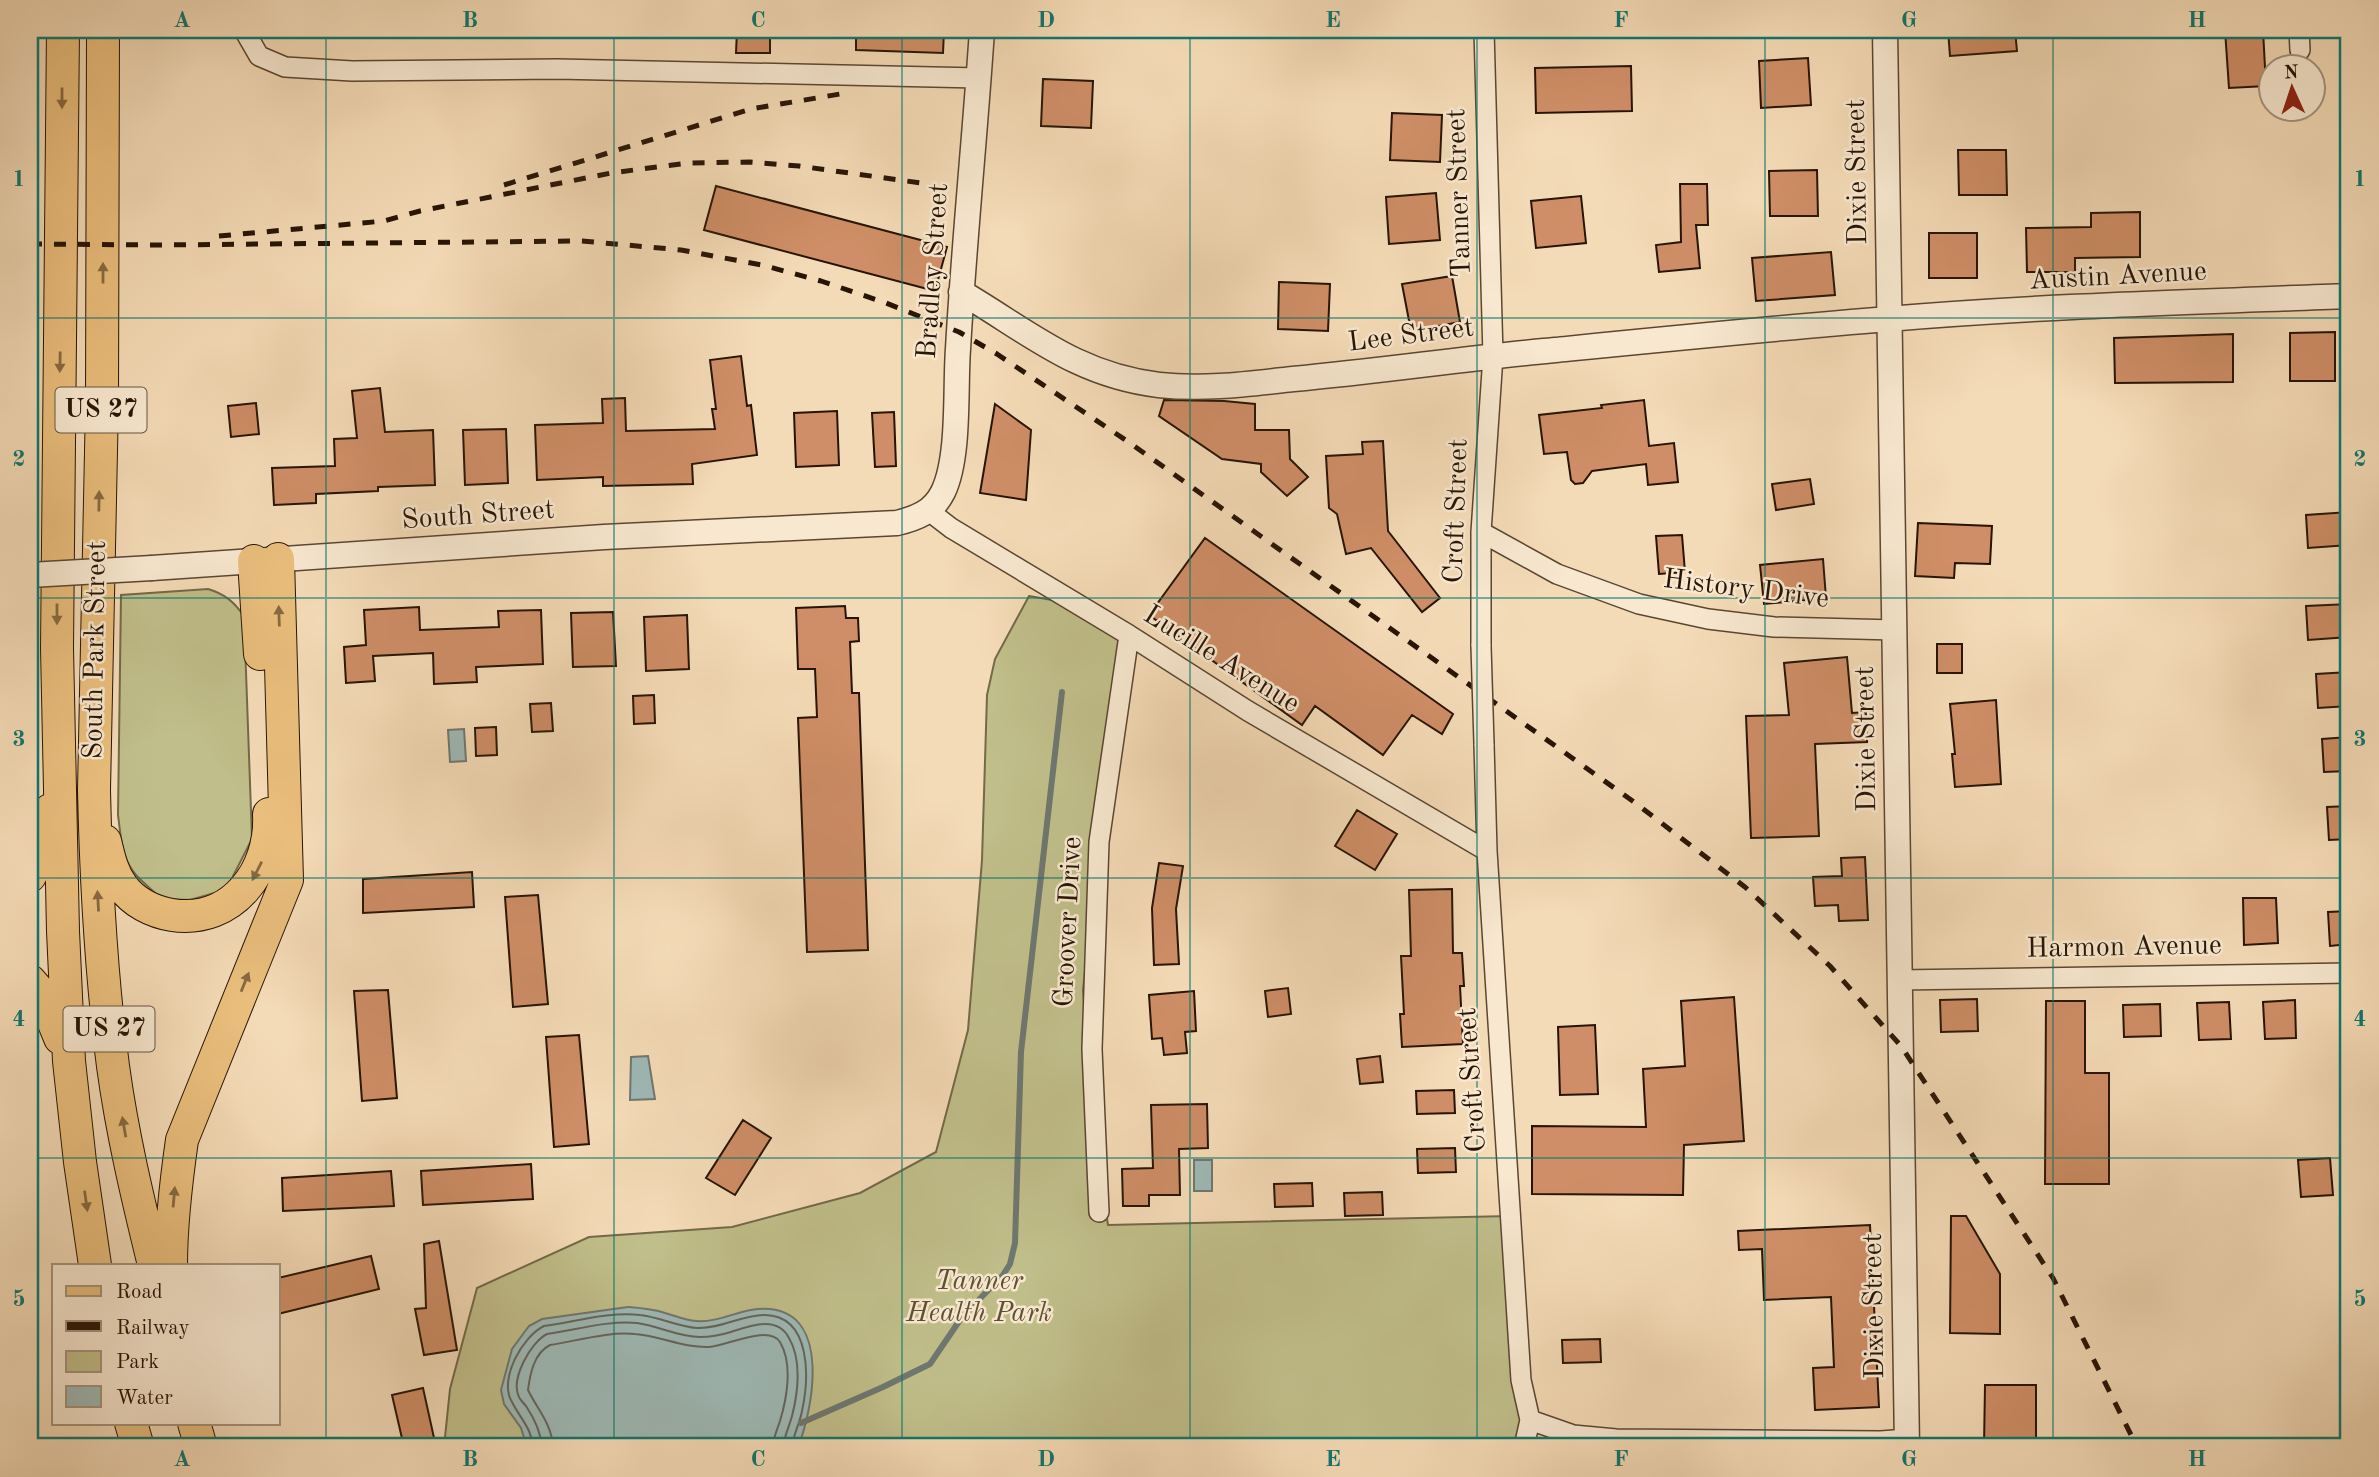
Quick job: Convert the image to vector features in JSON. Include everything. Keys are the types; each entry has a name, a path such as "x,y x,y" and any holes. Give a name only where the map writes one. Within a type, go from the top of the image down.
{"main road":[{"name":"South Park Street","path":"62,30 57,648 63,931 69,1060 95,1264"},
{"name":"South Park Street","path":"103,30 102,376 94,789 100,951 114,1069 132,1174 154,1264"},
{"path":"94,789 112,869 122,887 152,910 183,916 206,913 228,903 252,881 265,852 270,824 266,560"},
{"path":"171,1264 176,1178 183,1140 287,880 266,560"},
{"path":"30,876 37,862 61,768"},
{"path":"30,981 50,1009 69,1060"},
{"path":"131,1424 138,1447"},
{"path":"194,1424 201,1447"}],"street":[{"path":"244,30 259,55 285,67 557,69 979,78"},
{"name":"Bradley Street","path":"929,511 944,490 950,470 982,30"},
{"name":"Tanner Street","path":"1484,30 1493,356"},
{"name":"Dixie Street","path":"1885,30 1907,1443"},
{"path":"2299,30 2300,50"},
{"name":"Lee Street","path":"961,292 1002,316 1049,349 1075,362 1130,380 1187,387 1228,386 1493,356 1889,318"},
{"name":"Austin Avenue","path":"1889,318 2349,296"},
{"name":"Croft Street","path":"1493,356 1481,531 1481,646 1487,851 1521,1380 1530,1420"},
{"name":"South Street","path":"30,575 604,537 897,523 929,511"},
{"name":"Lucille Avenue","path":"929,511 1248,711 1487,851"},
{"name":"History Drive","path":"1481,531 1557,574 1639,604 1708,619 1774,627 1895,630"},
{"name":"Groover Drive","path":"1099,1212 1092,1049 1099,842 1129,635"},
{"name":"Harmon Avenue","path":"1899,980 2349,973"},
{"path":"1524,1447 1530,1420 1573,1435 1616,1439 1907,1443"}],"green space":[{"path":"208,589 229,599 244,616 252,839 229,884 218,892 190,900 161,899 131,868 120,831 121,595"},
{"name":"Tanner Health Park","path":"1029,596 1052,600 1129,635 1099,842 1083,990 1094,1131 1108,1225 1510,1216 1523,1447 444,1447 450,1389 477,1288 589,1237 732,1227 860,1193 936,1152 968,1030 982,860 987,695 995,659"}],"water":[{"path":"464,729 466,761 450,762 448,730"},
{"path":"648,1056 655,1099 630,1100 631,1057"},
{"path":"1194,1160 1212,1160 1212,1191 1194,1191"},
{"path":"628,1307 696,1321 715,1320 760,1309 789,1315 802,1328 810,1345 812,1366 809,1410 798,1447 527,1447 521,1428 504,1404 501,1390 512,1349 529,1326 542,1319"}],"building":[{"path":"737,30 770,30 770,53 736,53"},
{"path":"856,30 944,30 943,53 856,50"},
{"path":"1948,30 2015,30 2017,51 1950,56"},
{"path":"2225,30 2263,30 2264,52 2256,52 2256,87 2229,88"},
{"path":"1808,58 1811,105 1761,108 1759,61"},
{"path":"1631,66 1632,111 1536,113 1535,68"},
{"path":"1043,79 1093,81 1091,128 1041,126"},
{"path":"1392,113 1442,115 1440,162 1390,160"},
{"path":"1958,150 2006,150 2007,195 1959,195"},
{"path":"1817,170 1818,216 1770,216 1769,171"},
{"path":"1680,184 1707,184 1708,225 1696,225 1700,268 1659,272 1656,245 1681,242"},
{"path":"716,186 947,247 935,291 704,230"},
{"path":"1436,193 1440,240 1389,244 1386,197"},
{"path":"1581,196 1586,243 1536,248 1531,201"},
{"path":"2140,212 2140,257 2075,258 2075,272 2027,272 2026,228 2091,227 2091,213"},
{"path":"1929,233 1977,233 1977,278 1929,278"},
{"path":"1831,252 1835,295 1756,301 1752,258"},
{"path":"1452,276 1460,322 1411,331 1402,284"},
{"path":"1279,282 1330,284 1328,331 1278,329"},
{"path":"2335,332 2335,381 2290,381 2290,333"},
{"path":"2233,334 2233,382 2115,383 2114,338"},
{"path":"741,356 757,455 692,464 693,484 603,486 603,477 537,480 535,425 603,423 602,399 625,398 626,431 715,429 712,409 716,409 710,360"},
{"path":"380,388 385,432 433,430 435,485 378,487 378,491 316,494 316,503 274,505 272,468 335,466 334,439 357,438 352,391"},
{"path":"1164,400 1255,404 1255,430 1289,430 1290,459 1308,477 1287,496 1261,472 1261,464 1222,459 1159,416"},
{"path":"1644,400 1649,446 1674,443 1678,482 1648,485 1646,464 1592,471 1583,483 1575,484 1571,480 1567,452 1544,454 1539,415"},
{"path":"256,403 259,434 231,437 228,406"},
{"path":"995,404 1031,430 1026,500 980,493"},
{"path":"837,411 839,465 796,467 794,413"},
{"path":"894,412 896,466 875,467 872,413"},
{"path":"506,429 508,483 465,485 463,430"},
{"path":"1383,441 1388,531 1440,598 1422,612 1371,548 1346,554 1337,514 1329,508 1326,456 1363,454 1362,442"},
{"path":"1810,479 1814,504 1776,510 1772,484"},
{"path":"2349,512 2349,545 2308,548 2306,515"},
{"path":"1918,523 1992,526 1990,564 1955,563 1954,578 1915,576"},
{"path":"1682,535 1685,572 1659,574 1656,536"},
{"path":"1205,538 1453,714 1442,734 1412,715 1383,755 1315,706 1302,725 1149,615"},
{"path":"1823,559 1826,598 1764,604 1760,565"},
{"path":"2349,604 2349,637 2308,640 2306,606"},
{"path":"845,606 846,618 858,618 859,641 850,642 852,693 859,693 868,950 807,952 798,718 817,717 815,669 798,669 796,608"},
{"path":"419,607 420,630 499,627 498,611 541,610 543,664 476,667 477,682 434,684 433,653 373,656 375,681 346,683 344,647 366,645 364,610"},
{"path":"613,612 616,666 573,667 571,613"},
{"path":"687,615 689,669 646,671 644,617"},
{"path":"1937,644 1962,644 1962,673 1937,673"},
{"path":"1847,657 1852,713 1866,712 1867,742 1815,744 1819,836 1751,838 1746,716 1789,715 1784,663"},
{"path":"2349,672 2349,706 2318,708 2316,674"},
{"path":"654,695 655,723 634,724 633,696"},
{"path":"1996,700 2001,784 1955,787 1950,704"},
{"path":"551,703 553,731 532,732 530,704"},
{"path":"496,727 497,755 476,756 475,728"},
{"path":"2349,737 2349,771 2324,772 2322,739"},
{"path":"2349,806 2349,839 2329,840 2327,807"},
{"path":"1357,810 1397,834 1375,870 1335,846"},
{"path":"1865,857 1868,920 1839,921 1838,905 1815,906 1813,877 1842,876 1841,858"},
{"path":"1159,863 1183,866 1176,909 1179,964 1154,965 1152,908"},
{"path":"472,872 474,907 363,913 363,879"},
{"path":"1452,889 1453,953 1462,953 1464,986 1460,986 1463,1044 1402,1047 1400,1014 1404,1014 1401,956 1411,956 1409,890"},
{"path":"538,895 548,1004 513,1007 505,897"},
{"path":"2243,898 2276,898 2278,943 2244,945"},
{"path":"2349,911 2349,944 2330,946 2328,912"},
{"path":"1288,988 1291,1014 1268,1017 1265,991"},
{"path":"388,990 397,1098 362,1101 354,991"},
{"path":"1194,991 1196,1031 1185,1032 1187,1053 1164,1055 1162,1038 1152,1039 1149,995"},
{"path":"1734,997 1744,1141 1684,1145 1683,1195 1532,1194 1532,1126 1646,1127 1643,1069 1685,1066 1681,1001"},
{"path":"1977,999 1978,1031 1941,1032 1940,1000"},
{"path":"2295,1000 2296,1038 2265,1039 2263,1002"},
{"path":"2046,1001 2085,1001 2085,1073 2109,1073 2109,1184 2045,1184"},
{"path":"2229,1002 2231,1039 2199,1040 2197,1003"},
{"path":"2160,1004 2161,1036 2124,1037 2123,1005"},
{"path":"1595,1025 1598,1094 1560,1095 1558,1027"},
{"path":"579,1035 589,1144 554,1147 546,1037"},
{"path":"1380,1056 1383,1082 1360,1084 1357,1059"},
{"path":"1454,1090 1455,1113 1417,1114 1416,1091"},
{"path":"1207,1104 1208,1148 1179,1149 1180,1195 1149,1195 1149,1206 1123,1206 1122,1169 1153,1168 1151,1105"},
{"path":"743,1120 771,1138 735,1195 706,1178"},
{"path":"1455,1148 1456,1172 1418,1173 1417,1149"},
{"path":"2330,1158 2333,1195 2301,1197 2298,1160"},
{"path":"531,1164 533,1199 423,1205 421,1171"},
{"path":"391,1171 394,1206 283,1211 282,1178"},
{"path":"1312,1183 1313,1206 1275,1207 1274,1184"},
{"path":"1382,1192 1383,1215 1345,1216 1344,1193"},
{"path":"1951,1216 1966,1216 2000,1274 2000,1334 1950,1333"},
{"path":"1870,1225 1879,1407 1815,1410 1813,1368 1834,1367 1831,1297 1764,1300 1762,1249 1739,1250 1738,1231"},
{"path":"439,1241 457,1350 424,1355 415,1309 426,1308 424,1244"},
{"path":"371,1256 379,1289 280,1314 280,1278"},
{"path":"1600,1339 1601,1362 1563,1363 1562,1340"},
{"path":"1985,1385 2036,1385 2036,1447 1984,1447"},
{"path":"423,1388 436,1447 404,1447 392,1395"}],"waterway":[{"path":"801,1423 930,1364 962,1317 1003,1275 1010,1264 1015,1243 1021,1052 1062,692"}],"railway":[{"path":"504,185 751,109 840,94"},
{"path":"219,236 384,221 420,211 611,173 688,163 750,162 799,166 928,184"},
{"path":"30,244 582,241 681,250 762,265 821,281 959,332 997,354 1130,443 1634,802 1745,887 1830,966 1901,1046 2053,1278 2137,1447"}]}
